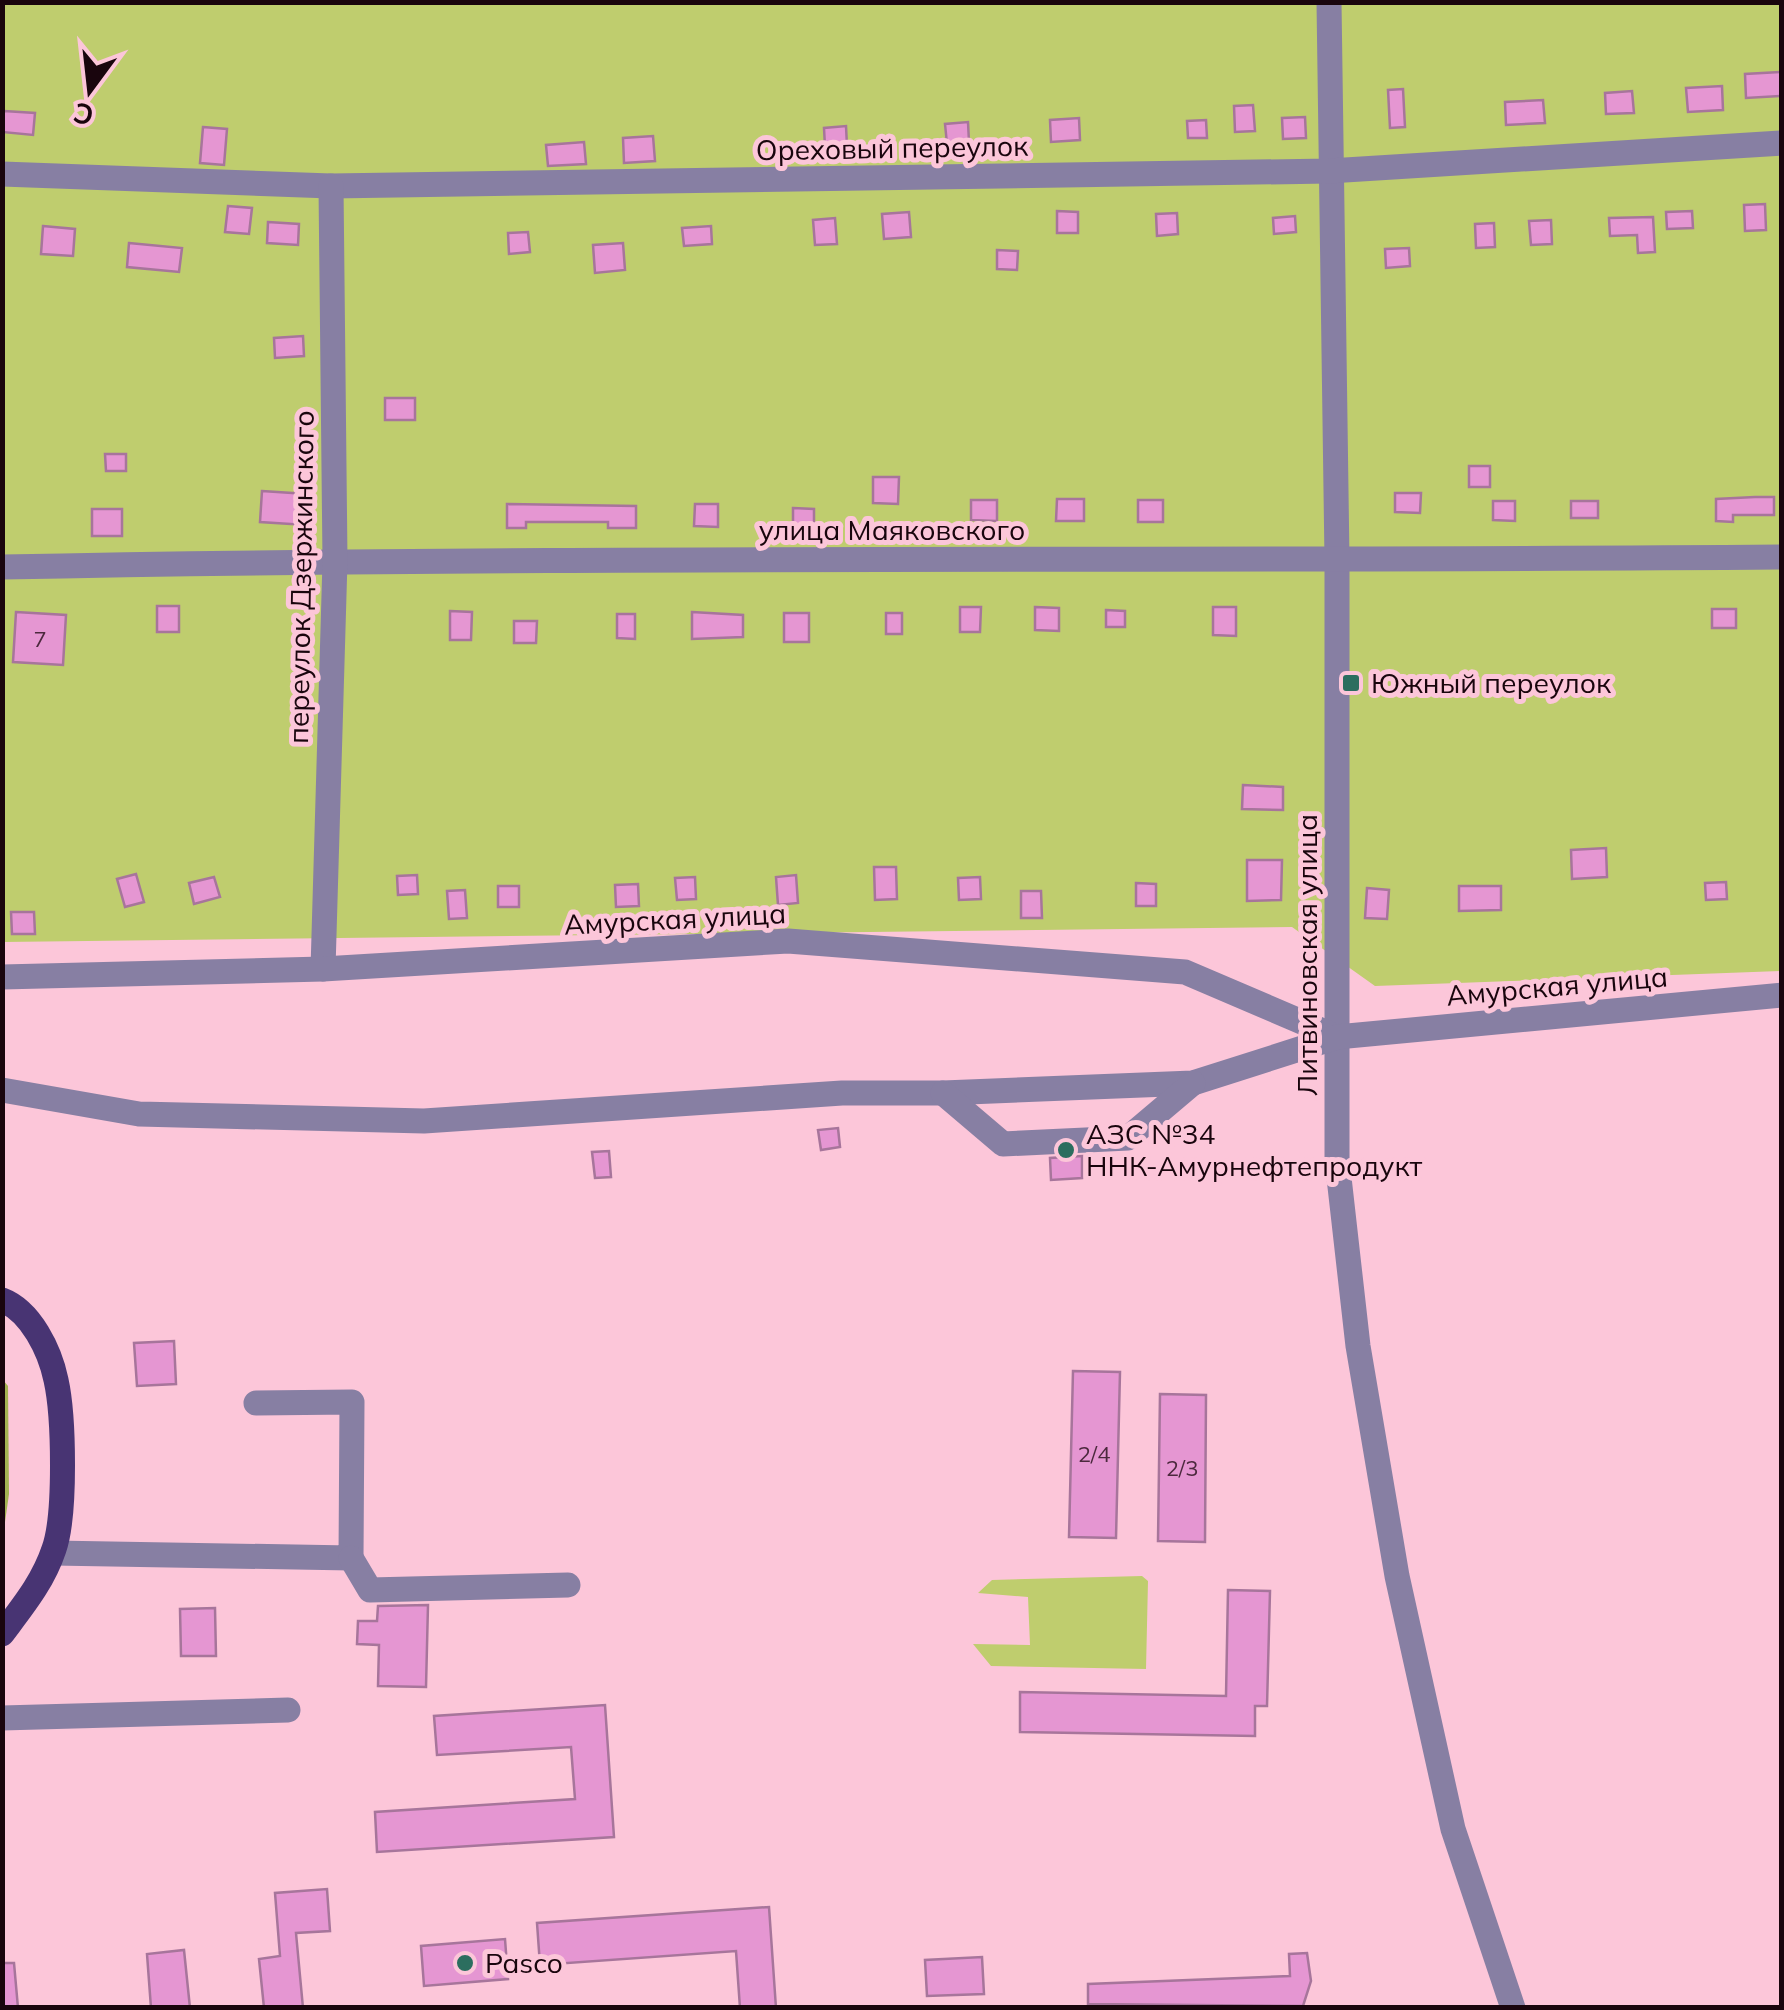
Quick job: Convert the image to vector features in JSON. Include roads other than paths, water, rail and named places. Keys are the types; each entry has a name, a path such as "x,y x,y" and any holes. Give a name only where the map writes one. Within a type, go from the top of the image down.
{"main road":[{"path":"2,1300 15,1305 40,1337 56,1380 63,1488 53,1552 39,1586 2,1634"}],"street":[{"name":"Литвиновская улица","path":"1329,2 1337,560 1339,1178 1358,1346 1398,1576 1454,1829 1513,2008"},
{"name":"Ореховый переулок","path":"2,174 330,186 1329,171 1782,144"},
{"name":"переулок Дзержинского","path":"322,970 336,561 330,186"},
{"name":"улица Маяковского","path":"2,567 336,561 1782,556"},
{"name":"Амурская улица","path":"2,977 322,970 788,941 1185,972 1338,1038"},
{"name":"Амурская улица","path":"2,1090 139,1114 424,1121 842,1093 1193,1084 1338,1038 1782,995"},
{"path":"942,1093 1003,1144 1128,1138 1193,1084"},
{"path":"256,1403 352,1402 351,1558 370,1590 568,1586"},
{"path":"53,1552 351,1558"},
{"path":"2,1718 288,1710"}],"place":[{"name":"Южный переулок","path":"1351,683"},
{"name":"АЗС №34 ННК-Амурнефтепродукт","path":"1066,1150"},
{"name":"Pasco","path":"465,1963"}]}
